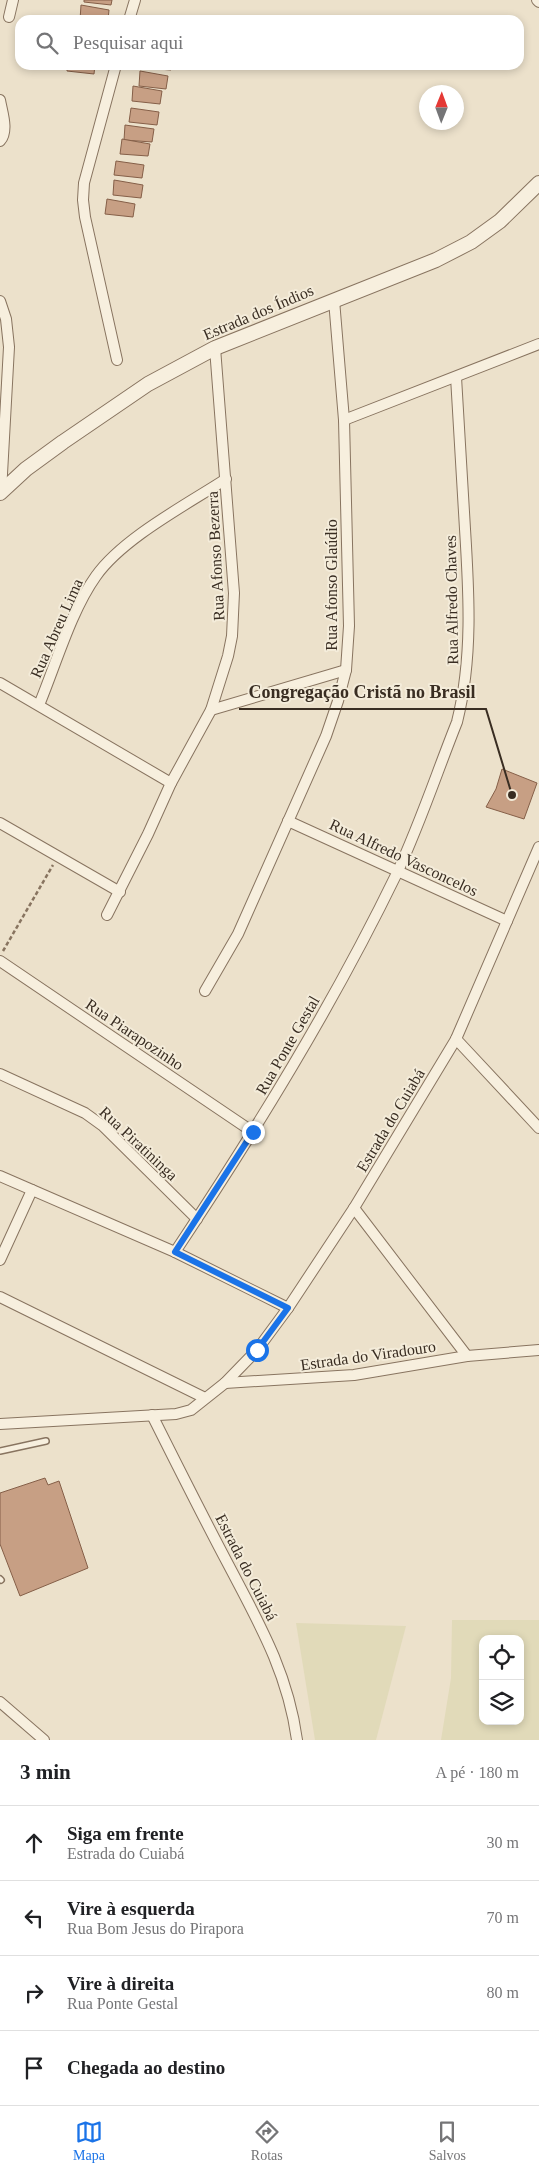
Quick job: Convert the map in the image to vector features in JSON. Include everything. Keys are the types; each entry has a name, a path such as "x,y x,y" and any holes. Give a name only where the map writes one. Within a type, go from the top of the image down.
{"street":[{"path":"9,17 13,0"},
{"path":"130,15 134,0"},
{"path":"115,70 84,183 82,200 84,217 117,360"},
{"path":"0,100 5,128 4,136 0,141"},
{"name":"Estrada dos Índios","path":"0,492 26,469 148,384 215,348 436,260 471,242 500,221 539,183"},
{"name":"Rua Afonso Glaúdio","path":"205,990 238,934 326,736 346,670 350,626 344,420 334,300"},
{"path":"0,301 6,319 9,347 0,492"},
{"path":"344,420 539,344"},
{"name":"Rua Afonso Bezerra","path":"107,915 120,892 171,783 211,710 228,656 234,614 226,480 215,348"},
{"name":"Rua Alfredo Chaves","path":"397,871 457,722 467,670 469,639 467,555 456,377"},
{"name":"Rua Abreu Lima","path":"39,705 75,615 96,575 109,560 136,538 226,480"},
{"path":"211,710 346,670"},
{"path":"0,683 171,783"},
{"name":"Rua Alfredo Vasconcelos","path":"288,821 507,921"},
{"path":"0,823 120,892"},
{"name":"Estrada do Cuiabá","path":"226,1383 257,1350 288,1308 354,1208 456,1039 538,850"},
{"name":"Rua Ponte Gestal","path":"175,1252 253,1132 340,984 397,871"},
{"name":"Rua Piarapozinho","path":"0,961 253,1132"},
{"path":"456,1039 539,1128"},
{"name":"Rua Piratininga","path":"0,1074 85,1113 103,1126 197,1219"},
{"path":"0,1176 175,1252 288,1308"},
{"path":"0,1260 32,1190"},
{"path":"354,1208 467,1356"},
{"path":"0,1297 206,1398"},
{"name":"Estrada do Viradouro","path":"226,1383 354,1375 467,1356 539,1350"},
{"path":"0,1424 176,1414 191,1410 226,1383"},
{"name":"Estrada do Cuiabá","path":"152,1415 258,1620 282,1671 294,1715 297,1740"},
{"path":"0,1702 44,1740"}],"lane":[{"path":"0,1451 46,1441"}],"path":[{"path":"0,957 58,857"}],"shaded area":[{"path":"452,1620 539,1620 539,1740 441,1740 451,1678"},
{"path":"296,1623 406,1626 376,1740 315,1740"}],"building":[{"path":"84,0 112,0 111,5 84,2"},
{"path":"81,5 109,10 108,15 80,15"},
{"path":"67,70 94,70 94,74"},
{"path":"140,71 168,76 166,89 139,86"},
{"path":"133,86 162,91 160,104 132,101"},
{"path":"131,108 159,112 157,125 129,122"},
{"path":"125,125 154,129 152,142 124,140"},
{"path":"122,139 150,144 148,156 120,154"},
{"path":"116,161 144,165 142,178 114,175"},
{"path":"114,180 143,185 141,198 113,195"},
{"path":"107,199 135,204 133,217 105,214"},
{"path":"502,769 537,783 524,819 486,807 496,789"},
{"path":"45,1478 48,1485 59,1481 88,1568 20,1596 0,1544 0,1493"}],"place":[{"name":"Congregação Cristã no Brasil","path":"512,795"}],"route":[{"path":"253,1132 175,1252 288,1308 257,1350"}]}
